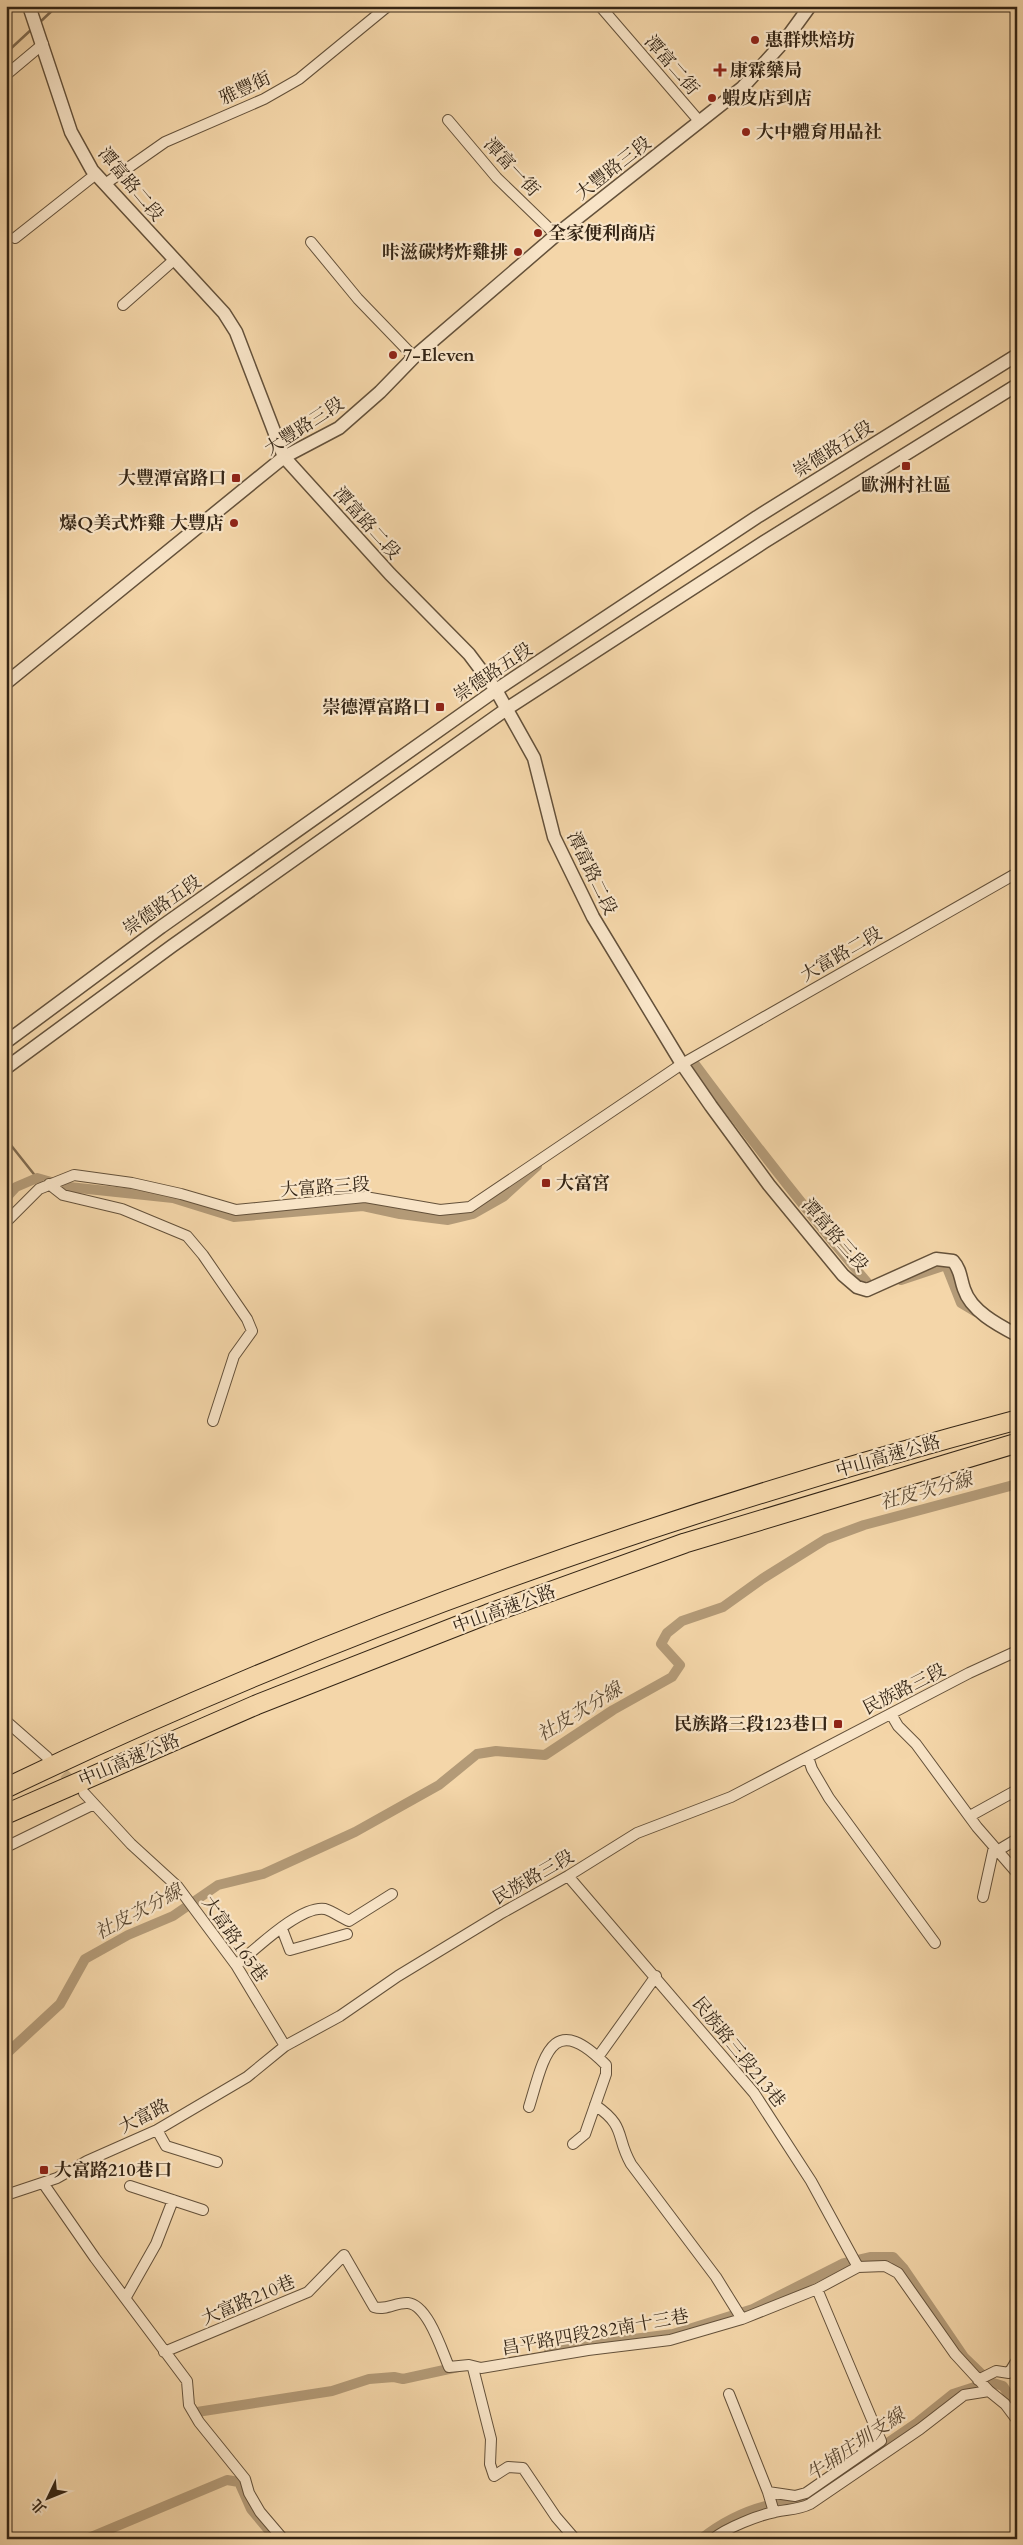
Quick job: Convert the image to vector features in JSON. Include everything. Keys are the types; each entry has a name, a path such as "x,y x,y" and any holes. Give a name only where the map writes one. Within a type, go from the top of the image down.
{"highway":[{"name":"中山高速公路","path":"6,1788 70,1757 249,1680 513,1576 744,1499 902,1450 1017,1420"},
{"name":"中山高速公路","path":"6,1814 256,1705 488,1614 685,1543 1017,1443"}],"street":[{"name":"潭富路二段","path":"29,6 71,132 96,174 224,313 236,332 284,457 388,572 469,654 508,708 534,758 554,836 593,917 682,1064"},
{"name":"雅豐街","path":"105,184 166,142 264,99 299,79 388,6"},
{"name":"潭富二街","path":"600,6 700,122"},
{"name":"大豐路三段","path":"6,683 284,457 339,428 380,392 414,357 556,235 700,122 752,78 786,39 810,6"},
{"path":"6,75 43,44"},
{"name":"潭富一街","path":"448,120 498,178 556,235"},
{"path":"14,238 96,174"},
{"path":"311,242 358,299 414,357"},
{"path":"123,305 174,260"},
{"name":"崇德路五段","path":"6,1042 161,926 496,690 757,517 1017,355"},
{"path":"6,1068 172,946 508,708 764,542 1017,385"},
{"name":"大富路二段","path":"682,1064 1017,873"},
{"name":"大富路三段","path":"6,1222 40,1188 74,1175 132,1183 181,1194 236,1210 365,1197 440,1210 470,1208 633,1100 682,1064"},
{"name":"潭富路三段","path":"682,1064 743,1151 843,1276 856,1287 867,1290 880,1286 936,1259 953,1261 960,1270 964,1291 973,1304 986,1315 1017,1335"},
{"path":"49,1184 63,1195 122,1209 147,1221 175,1229 187,1236 203,1255 248,1319 252,1331 234,1356 213,1421"},
{"name":"民族路三段","path":"285,2046 340,2016 398,1976 649,1826 684,1816 731,1797 1017,1651"},
{"path":"891,1714 898,1726 916,1744 995,1849 1017,1873"},
{"path":"6,1721 48,1757"},
{"path":"808,1757 812,1769 829,1798 935,1943"},
{"path":"970,1816 1017,1790"},
{"name":"大富路165巷","path":"84,1794 131,1844 178,1887 236,1965 285,2046"},
{"path":"6,1847 94,1804"},
{"path":"995,1849 1017,1839"},
{"path":"983,1896 995,1849"},
{"name":"民族路三段213巷","path":"568,1876 656,1976 754,2093 811,2181 858,2267"},
{"path":"236,1965 304,1912 324,1909 349,1921 392,1894"},
{"path":"282,1929 290,1950 347,1934"},
{"path":"598,2057 656,1976"},
{"path":"529,2107 539,2073 548,2051 555,2043 562,2039 576,2042 598,2057 606,2065 595,2105 585,2134 573,2144"},
{"name":"大富路","path":"6,2195 57,2178 87,2161 158,2130 247,2077 285,2046"},
{"path":"595,2105 608,2113 620,2128 626,2155 631,2164 716,2277 742,2319"},
{"path":"158,2130 166,2146 217,2162"},
{"path":"43,2183 95,2258 187,2381 189,2405 199,2422 244,2479 249,2493 260,2512 282,2537"},
{"path":"130,2186 203,2210"},
{"path":"126,2297 156,2244 173,2200"},
{"name":"大富路210巷","path":"164,2352 308,2292 344,2256 374,2307 380,2309 407,2303 413,2304 431,2322 449,2367 469,2365 473,2368"},
{"name":"昌平路四段282南十三巷","path":"473,2368 588,2350 670,2340 742,2319 817,2289 858,2267 885,2266 898,2273 955,2354 989,2391 1006,2404 1017,2420"},
{"path":"713,2539 737,2526 771,2502 806,2493 881,2441 817,2289"},
{"path":"978,2380 996,2371 1009,2373 1017,2360"},
{"path":"473,2368 491,2438 490,2464 494,2476 508,2467 522,2468 556,2517 575,2539"},
{"path":"771,2502 797,2510 810,2504 920,2429 964,2395 989,2391"},
{"path":"729,2394 771,2502"}],"waterway":[{"path":"39,23 57,6"},
{"path":"6,53 33,28"},
{"path":"684,1064 691,1059 824,1231 871,1287 878,1286"},
{"path":"6,1139 37,1178"},
{"path":"6,1198 16,1187 37,1178 69,1187 173,1198 234,1217 363,1206 400,1214 448,1220 473,1214 503,1197 537,1166"},
{"path":"901,1280 946,1265 961,1303 976,1312"},
{"name":"社皮次分線","path":"6,2054 60,2004 85,1959 128,1935 173,1916 218,1885 263,1874 355,1832 439,1785 477,1754 496,1751 545,1755 613,1710 672,1677 680,1665 661,1644 667,1633 682,1621 723,1607 762,1579 826,1539 864,1525 1017,1484"},
{"path":"549,2352 586,2345 673,2334 753,2309 844,2263 870,2257 893,2257 904,2269 964,2357 990,2382"},
{"path":"197,2412 332,2391 369,2379 394,2377 403,2379 458,2367"},
{"name":"牛埔庄圳支線","path":"701,2539 719,2526 748,2512 769,2505 805,2499 918,2422 953,2394 990,2382 1003,2386 1017,2407"},
{"path":"86,2539 227,2480 239,2482 251,2509 276,2539"}],"tunnel":[{"path":"53,1763 77,1786"}],"place":[{"name":"惠群烘焙坊","path":"755,40"},
{"name":"康霖藥局","path":"720,70"},
{"name":"蝦皮店到店","path":"712,98"},
{"name":"大中體育用品社","path":"746,132"},
{"name":"全家便利商店","path":"538,233"},
{"name":"咔滋碳烤炸雞排","path":"518,252"},
{"name":"7-Eleven","path":"393,355"},
{"name":"歐洲村社區","path":"906,466"},
{"name":"大豐潭富路口","path":"236,478"},
{"name":"爆Q美式炸雞 大豐店","path":"234,523"},
{"name":"崇德潭富路口","path":"440,707"},
{"name":"大富宮","path":"546,1183"},
{"name":"民族路三段123巷口","path":"838,1724"},
{"name":"大富路210巷口","path":"44,2170"}]}
